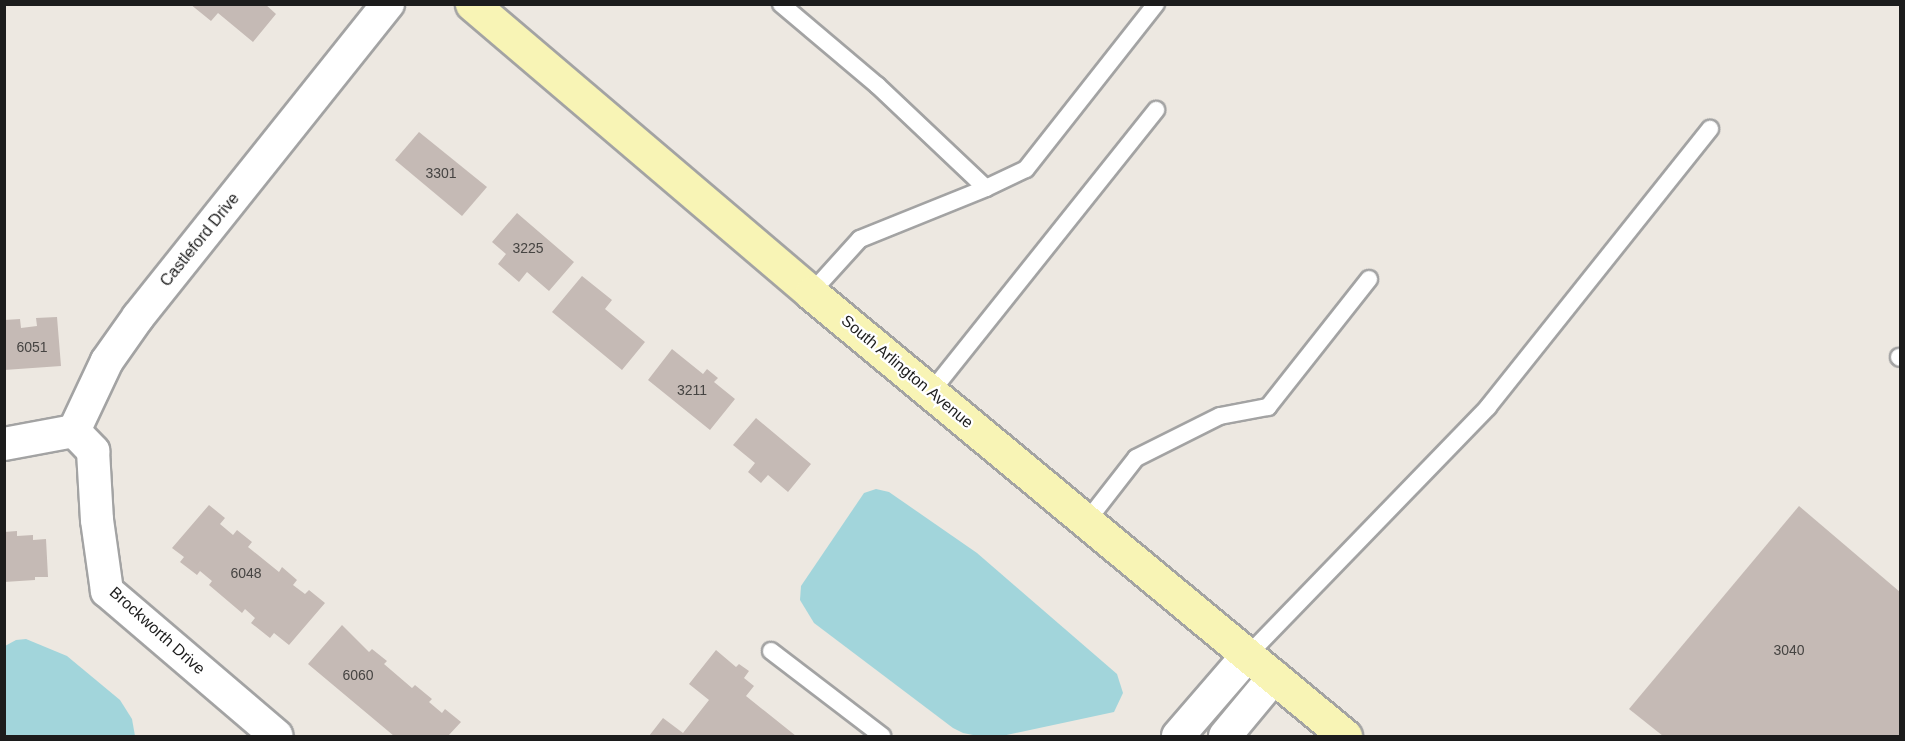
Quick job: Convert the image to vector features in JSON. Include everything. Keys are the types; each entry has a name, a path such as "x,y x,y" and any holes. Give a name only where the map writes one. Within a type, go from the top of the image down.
{"main road":[{"name":"South Arlington Avenue","path":"472,4 811,293 1345,736"}],"street":[{"name":"Castleford Drive","path":"74,431 107,361 138,317 388,4"},
{"path":"4,444 74,431"},
{"name":"Brockworth Drive","path":"74,431 93,451 98,520 107,591 277,736"},
{"path":"1178,736 1248,655"},
{"path":"1225,736 1274,677"}],"lane":[{"path":"781,4 877,85 986,188"},
{"path":"811,293 860,239 986,188 1026,169 1156,4"},
{"path":"931,392 1156,110"},
{"path":"1248,655 1488,406 1710,129"},
{"path":"1087,521 1136,458 1220,416 1268,407 1369,279"},
{"path":"771,651 882,736"}],"water":[{"path":"876,489 889,492 977,553 1117,674 1123,693 1114,712 1002,736 978,736 963,733 953,728 814,623 800,600 801,586 864,493"},
{"path":"26,639 67,656 120,700 132,719 135,736 5,736 5,646 16,640"}],"building":[{"path":"190,4 265,4 276,14 253,42 218,13 211,21"},
{"path":"419,132 487,187 462,216 395,160"},
{"path":"517,213 574,262 549,291 527,272 519,282 498,264 506,254 492,242"},
{"path":"582,276 612,300 605,309 645,342 622,370 552,312"},
{"path":"57,317 61,366 4,370 4,320 20,319 21,328 37,326 36,318"},
{"path":"672,349 703,374 707,369 718,378 714,382 735,399 710,430 648,380"},
{"path":"756,418 811,464 788,492 768,475 761,483 748,472 755,463 733,445"},
{"path":"209,505 225,518 220,524 233,535 237,530 252,542 248,547 279,572 282,567 297,580 293,585 305,594 309,590 325,603 289,645 274,633 270,638 251,623 255,618 245,609 242,613 209,585 212,581 200,571 197,575 180,562 184,557 172,548"},
{"path":"1799,506 1900,592 1900,736 1663,736 1629,709"},
{"path":"17,531 17,536 33,535 33,540 46,539 48,577 4,582 4,532"},
{"path":"342,625 369,652 372,649 387,661 384,664 412,688 415,685 432,699 429,702 442,713 445,709 461,722 448,736 394,736 308,664"},
{"path":"716,650 736,667 739,664 749,671 744,678 754,686 746,696 796,736 649,736 663,718 683,733 709,700 689,684"}]}
